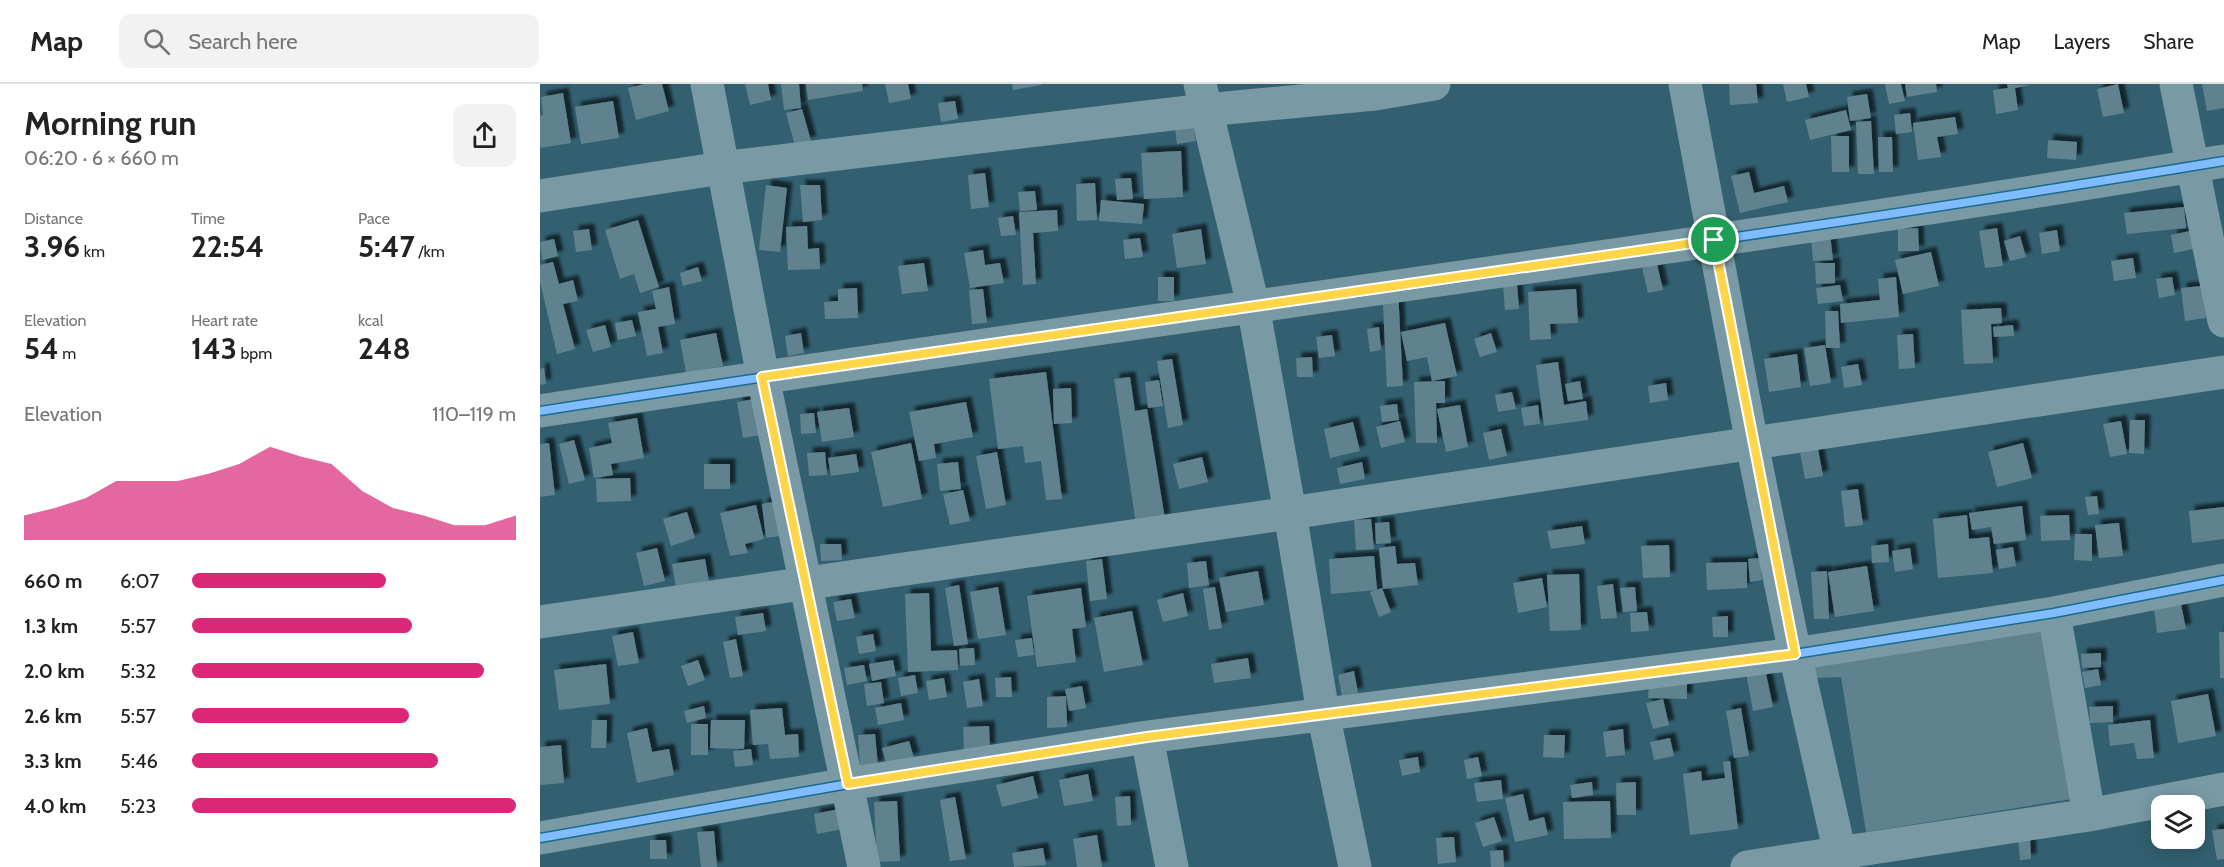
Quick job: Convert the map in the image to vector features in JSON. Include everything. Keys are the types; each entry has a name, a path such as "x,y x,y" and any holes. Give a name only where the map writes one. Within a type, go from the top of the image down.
{"street":[{"path":"707,84 762,377 864,867"},
{"path":"540,196 1203,97 1375,94 1434,84"},
{"path":"1685,84 1752,444 1795,654 1841,860"},
{"path":"2176,84 2209,163 2224,321"},
{"path":"1203,97 1253,305 1323,713 1355,867"},
{"path":"540,411 1253,305 1714,240 2209,163"},
{"path":"540,622 1290,513 2224,372"},
{"path":"540,838 848,784 1147,737 1795,654 2054,613 2224,580"},
{"path":"2054,613 2089,815"},
{"path":"1147,737 1172,867"},
{"path":"1748,867 1841,860 2224,789"}],"building":[{"path":"644,84 662,84 669,111 636,120 628,88"},
{"path":"745,84 768,84 771,100 750,105"},
{"path":"781,84 799,84 801,108 784,110"},
{"path":"806,84 862,84 863,91 808,100"},
{"path":"885,84 908,84 911,99 889,103"},
{"path":"1012,84 1041,84 1041,85 1013,90"},
{"path":"1729,84 1756,84 1758,103 1730,105"},
{"path":"1783,84 1806,84 1809,97 1787,102"},
{"path":"1885,84 1901,84 1905,101 1889,104"},
{"path":"1905,84 1936,84 1937,92 1907,97"},
{"path":"2007,84 2031,85 2015,88 2018,110 1996,114 1993,90 2008,88"},
{"path":"2118,84 2124,113 2103,117 2097,89"},
{"path":"2202,84 2224,84 2224,108 2207,111"},
{"path":"563,93 571,143 540,148 540,116 543,115 541,97"},
{"path":"1867,94 1871,118 1850,121 1847,97"},
{"path":"613,101 619,138 581,144 575,107"},
{"path":"955,101 958,119 941,122 938,103"},
{"path":"802,109 811,141 795,146 786,113"},
{"path":"1846,110 1851,130 1810,140 1805,120"},
{"path":"1910,113 1912,132 1896,134 1894,115"},
{"path":"1955,117 1958,134 1937,137 1941,157 1918,160 1913,123"},
{"path":"1871,121 1874,174 1858,174 1856,122"},
{"path":"1193,125 1196,141 1177,144 1175,128"},
{"path":"1831,136 1849,136 1849,172 1832,172"},
{"path":"1878,137 1892,137 1893,172 1879,172"},
{"path":"2048,140 2077,142 2076,160 2047,158"},
{"path":"1181,151 1183,197 1144,199 1141,153"},
{"path":"1749,172 1754,193 1784,186 1788,202 1740,213 1731,176"},
{"path":"985,173 989,207 971,209 968,175"},
{"path":"1131,178 1133,199 1117,200 1115,179"},
{"path":"1095,183 1097,220 1077,221 1076,184"},
{"path":"766,185 787,188 780,252 759,250"},
{"path":"800,185 820,185 822,220 803,222"},
{"path":"1035,191 1037,210 1020,211 1018,192"},
{"path":"1101,200 1144,204 1142,224 1099,221"},
{"path":"2184,207 2186,228 2127,234 2124,213"},
{"path":"1057,210 1058,231 1033,233 1036,284 1023,285 1019,212"},
{"path":"1013,216 1016,235 1001,236 998,218"},
{"path":"638,220 659,287 640,293 634,274 620,279 605,230"},
{"path":"807,226 808,249 819,248 820,269 788,270 786,227"},
{"path":"1918,228 1919,251 1898,251 1898,229"},
{"path":"1997,228 2003,266 1985,268 1979,231"},
{"path":"589,229 592,250 576,252 573,231"},
{"path":"1201,229 1206,264 1177,268 1172,234"},
{"path":"2057,230 2060,251 2042,254 2039,233"},
{"path":"2190,231 2193,249 2174,253 2171,235"},
{"path":"1830,234 1833,260 1813,261 1811,236"},
{"path":"2020,236 2026,257 2010,261 2004,241"},
{"path":"1140,238 1143,257 1125,259 1123,240"},
{"path":"554,239 558,256 542,260 540,242"},
{"path":"983,250 985,265 1000,263 1004,283 970,288 964,253"},
{"path":"1931,252 1939,286 1903,294 1895,260"},
{"path":"2133,258 2136,278 2114,281 2111,261"},
{"path":"1656,260 1663,290 1648,293 1641,263"},
{"path":"553,262 559,284 573,280 578,301 563,304 575,349 557,354 540,282 540,265"},
{"path":"924,263 928,291 902,294 898,266"},
{"path":"1815,263 1835,263 1835,283 1816,284"},
{"path":"698,267 702,281 683,286 680,273"},
{"path":"1158,277 1174,277 1174,301 1158,301"},
{"path":"1896,277 1899,317 1841,323 1840,304 1880,300 1878,279"},
{"path":"2172,277 2175,295 2159,298 2156,279"},
{"path":"1517,284 1519,309 1505,310 1503,285"},
{"path":"1840,285 1843,301 1818,304 1816,288"},
{"path":"2202,286 2206,318 2185,321 2181,288"},
{"path":"669,287 675,324 658,327 663,353 647,356 638,312 656,309 652,291"},
{"path":"857,288 858,318 825,319 824,302 838,301 838,289"},
{"path":"983,289 987,323 972,324 969,290"},
{"path":"1576,289 1578,323 1550,324 1551,339 1530,340 1528,292"},
{"path":"1398,290 1403,386 1387,387 1383,305 1363,306"},
{"path":"2001,308 2002,323 1991,324 1993,363 1964,364 1961,310"},
{"path":"1825,311 1838,311 1840,348 1826,348"},
{"path":"632,320 636,336 618,340 615,323"},
{"path":"1445,323 1457,376 1432,381 1427,357 1407,361 1401,332"},
{"path":"605,325 611,347 593,352 586,330"},
{"path":"2013,325 2014,336 1994,337 1993,327"},
{"path":"1379,327 1381,350 1370,352 1367,329"},
{"path":"716,333 723,366 686,373 680,340"},
{"path":"801,333 804,353 788,356 785,336"},
{"path":"1491,333 1497,352 1480,357 1474,339"},
{"path":"1913,334 1915,368 1899,369 1897,335"},
{"path":"1332,335 1335,356 1319,358 1316,337"},
{"path":"1825,345 1831,383 1810,386 1804,348"},
{"path":"1797,354 1801,387 1769,392 1764,359"},
{"path":"1312,357 1313,377 1297,377 1296,358"},
{"path":"1172,359 1183,425 1168,428 1157,361"},
{"path":"1558,362 1564,405 1586,401 1588,420 1544,426 1536,365"},
{"path":"1858,364 1862,385 1844,388 1841,367"},
{"path":"544,368 546,384 540,385 540,369"},
{"path":"1046,372 1062,499 1046,500 1041,461 1025,463 1023,446 998,449 989,379"},
{"path":"1130,377 1135,411 1147,409 1165,519 1136,524 1114,379"},
{"path":"1159,380 1163,406 1148,408 1145,382"},
{"path":"1445,381 1445,403 1436,403 1437,443 1416,443 1414,382"},
{"path":"1580,381 1583,399 1568,401 1565,384"},
{"path":"1666,383 1668,400 1650,403 1648,386"},
{"path":"1071,388 1072,423 1054,424 1053,389"},
{"path":"1512,392 1516,409 1498,412 1495,395"},
{"path":"754,399 761,435 743,438 737,402"},
{"path":"966,402 973,437 934,444 936,458 919,461 909,412"},
{"path":"1397,404 1399,420 1382,422 1380,406"},
{"path":"1460,405 1468,447 1446,452 1437,409"},
{"path":"1538,405 1540,424 1524,426 1521,408"},
{"path":"849,408 854,437 822,442 817,412"},
{"path":"814,413 816,433 801,434 800,414"},
{"path":"637,418 644,458 611,464 613,475 594,478 589,448 612,443 608,423"},
{"path":"2130,420 2145,420 2144,454 2129,453"},
{"path":"1400,421 1405,442 1381,448 1376,427"},
{"path":"2121,421 2127,454 2110,457 2103,424"},
{"path":"1353,422 1360,451 1330,458 1324,429"},
{"path":"1501,429 1507,456 1489,460 1483,433"},
{"path":"574,440 585,480 569,484 559,444"},
{"path":"549,443 555,495 540,497 540,444"},
{"path":"911,443 922,499 883,507 871,452"},
{"path":"2023,443 2032,478 1997,487 1988,452"},
{"path":"1818,449 1823,476 1805,479 1800,452"},
{"path":"825,452 827,475 809,476 807,453"},
{"path":"997,452 1006,505 986,509 976,456"},
{"path":"856,454 859,472 831,476 828,458"},
{"path":"1202,457 1208,482 1179,489 1173,464"},
{"path":"958,462 961,489 940,491 937,464"},
{"path":"1362,462 1365,479 1340,484 1337,468"},
{"path":"704,464 730,464 730,489 704,489"},
{"path":"630,478 631,501 597,502 596,479"},
{"path":"1858,489 1863,525 1845,527 1841,491"},
{"path":"963,490 970,521 950,525 943,494"},
{"path":"2097,496 2099,514 2088,515 2085,497"},
{"path":"777,501 781,536 766,538 762,504"},
{"path":"756,505 764,539 745,544 748,553 730,556 720,513"},
{"path":"2022,506 2026,540 1994,544 1991,527 1972,530 1969,513"},
{"path":"2224,507 2224,539 2192,543 2189,511"},
{"path":"687,512 695,538 671,546 663,519"},
{"path":"1967,515 1969,539 1989,537 1993,573 1938,578 1933,519"},
{"path":"2069,515 2070,540 2041,541 2040,516"},
{"path":"1371,519 1374,549 1356,550 1354,520"},
{"path":"1389,522 1391,543 1376,544 1375,523"},
{"path":"2119,523 2123,556 2099,558 2095,525"},
{"path":"1582,526 1585,544 1551,549 1547,531"},
{"path":"2075,534 2092,534 2092,561 2074,560"},
{"path":"820,544 841,544 842,560 821,561"},
{"path":"1888,544 1889,562 1872,563 1871,546"},
{"path":"1669,545 1670,577 1643,578 1641,546"},
{"path":"1395,546 1397,564 1415,563 1418,585 1383,589 1379,548"},
{"path":"2013,547 2016,566 1999,569 1996,550"},
{"path":"657,548 665,581 644,586 636,553"},
{"path":"1910,548 1913,569 1895,572 1892,551"},
{"path":"1374,556 1377,590 1331,594 1329,559"},
{"path":"1760,558 1762,580 1750,582 1748,559"},
{"path":"705,559 709,582 676,587 672,564"},
{"path":"1102,559 1107,599 1090,601 1086,561"},
{"path":"1206,561 1209,585 1189,588 1187,563"},
{"path":"1747,562 1747,588 1707,590 1706,563"},
{"path":"1867,566 1874,611 1835,617 1828,572"},
{"path":"1258,571 1264,605 1226,612 1219,578"},
{"path":"1827,571 1829,619 1814,619 1811,572"},
{"path":"1579,574 1581,630 1550,631 1547,575"},
{"path":"1542,578 1547,607 1518,613 1513,583"},
{"path":"1613,584 1617,618 1601,619 1597,586"},
{"path":"959,585 968,644 954,646 945,588"},
{"path":"998,587 1006,635 978,639 970,592"},
{"path":"1215,587 1222,628 1209,630 1203,589"},
{"path":"1635,587 1637,611 1623,612 1620,588"},
{"path":"1081,588 1086,627 1072,629 1076,662 1037,667 1027,596"},
{"path":"1382,588 1391,612 1379,617 1370,592"},
{"path":"929,593 931,651 957,650 958,670 908,672 905,594"},
{"path":"1183,593 1188,616 1163,622 1157,600"},
{"path":"851,599 855,618 837,621 833,602"},
{"path":"2181,604 2186,629 2157,633 2154,609"},
{"path":"1132,611 1143,665 1104,672 1094,618"},
{"path":"1647,612 1649,631 1631,632 1630,613"},
{"path":"763,613 766,631 738,635 735,617"},
{"path":"1728,616 1728,637 1713,637 1712,617"},
{"path":"2050,625 2078,798 1866,832 1841,677 1815,678 1814,658"},
{"path":"633,632 639,663 618,666 612,636"},
{"path":"2219,632 2224,632 2224,678 2220,678"},
{"path":"873,634 876,651 859,654 856,637"},
{"path":"1032,638 1034,655 1018,657 1015,640"},
{"path":"736,639 743,676 730,678 723,642"},
{"path":"974,648 975,665 960,666 959,649"},
{"path":"2101,653 2101,667 2082,668 2081,654"},
{"path":"1248,658 1251,678 1214,683 1211,664"},
{"path":"698,660 705,680 688,686 681,666"},
{"path":"893,660 896,676 872,681 869,664"},
{"path":"606,664 610,704 559,710 554,670"},
{"path":"864,665 867,681 847,685 844,668"},
{"path":"1765,669 1773,707 1753,711 1746,673"},
{"path":"2098,669 2101,685 2085,688 2082,672"},
{"path":"1354,671 1358,693 1342,696 1338,675"},
{"path":"915,675 918,693 901,696 898,678"},
{"path":"1011,677 1012,697 996,697 995,678"},
{"path":"944,678 947,697 929,700 926,681"},
{"path":"979,679 983,706 967,708 963,682"},
{"path":"881,682 884,703 867,706 864,684"},
{"path":"1649,682 1687,683 1687,699 1648,698"},
{"path":"1082,686 1086,708 1069,711 1065,689"},
{"path":"2208,694 2216,736 2178,743 2171,701"},
{"path":"1066,696 1067,727 1047,728 1047,697"},
{"path":"1663,699 1669,725 1653,729 1646,703"},
{"path":"901,703 904,720 878,725 875,708"},
{"path":"704,706 706,718 687,723 684,711"},
{"path":"2113,706 2113,722 2090,723 2089,707"},
{"path":"782,708 785,735 798,734 799,757 770,759 768,744 753,745 750,710"},
{"path":"1741,708 1749,756 1734,758 1726,711"},
{"path":"592,720 607,720 606,748 591,748"},
{"path":"711,720 745,720 744,749 710,748"},
{"path":"2150,720 2154,758 2137,759 2134,743 2110,746 2108,725"},
{"path":"691,724 708,724 708,755 691,755"},
{"path":"989,726 990,749 964,749 963,727"},
{"path":"647,728 652,752 669,749 674,775 637,783 627,733"},
{"path":"1623,729 1625,755 1606,757 1603,732"},
{"path":"875,734 878,766 860,767 858,735"},
{"path":"1544,735 1565,735 1564,758 1543,757"},
{"path":"1670,738 1674,756 1654,760 1650,742"},
{"path":"909,741 914,758 887,766 882,748"},
{"path":"561,745 564,783 540,785 540,747"},
{"path":"751,749 753,765 735,767 733,751"},
{"path":"1418,757 1420,772 1402,776 1399,760"},
{"path":"1478,757 1482,776 1467,779 1464,760"},
{"path":"1730,761 1738,829 1690,835 1683,774 1701,771 1702,781 1725,778 1723,762"},
{"path":"1088,774 1093,801 1064,806 1059,780"},
{"path":"1033,776 1038,798 1002,807 996,785"},
{"path":"1501,780 1503,799 1477,802 1474,783"},
{"path":"1592,782 1593,795 1572,798 1570,785"},
{"path":"1636,782 1636,815 1617,815 1616,783"},
{"path":"1523,794 1529,821 1544,817 1548,835 1515,842 1505,798"},
{"path":"1130,796 1131,825 1117,826 1115,797"},
{"path":"955,797 966,859 950,861 940,800"},
{"path":"897,801 900,861 877,862 874,802"},
{"path":"1610,801 1611,838 1564,839 1563,802"},
{"path":"844,808 848,828 817,834 814,814"},
{"path":"1494,817 1502,841 1483,847 1475,823"},
{"path":"2224,829 2224,859 2217,860 2212,830"},
{"path":"714,831 717,867 701,867 697,832"},
{"path":"1097,835 1102,867 1077,867 1073,839"},
{"path":"1454,837 1456,862 1438,864 1436,838"},
{"path":"2030,837 2031,859 2020,860 2018,838"},
{"path":"650,840 666,840 667,859 650,859"},
{"path":"1043,848 1046,865 1014,867 1012,853"},
{"path":"1503,850 1504,867 1491,867 1490,851"}],"cycle path":[{"path":"540,411 1804,227 2224,161"},
{"path":"540,838 848,784 1147,737 1795,654 2054,613 2224,580"}],"route":[{"path":"1714,240 1752,444 1795,654 1147,737 848,784 762,377 1714,240"}]}
